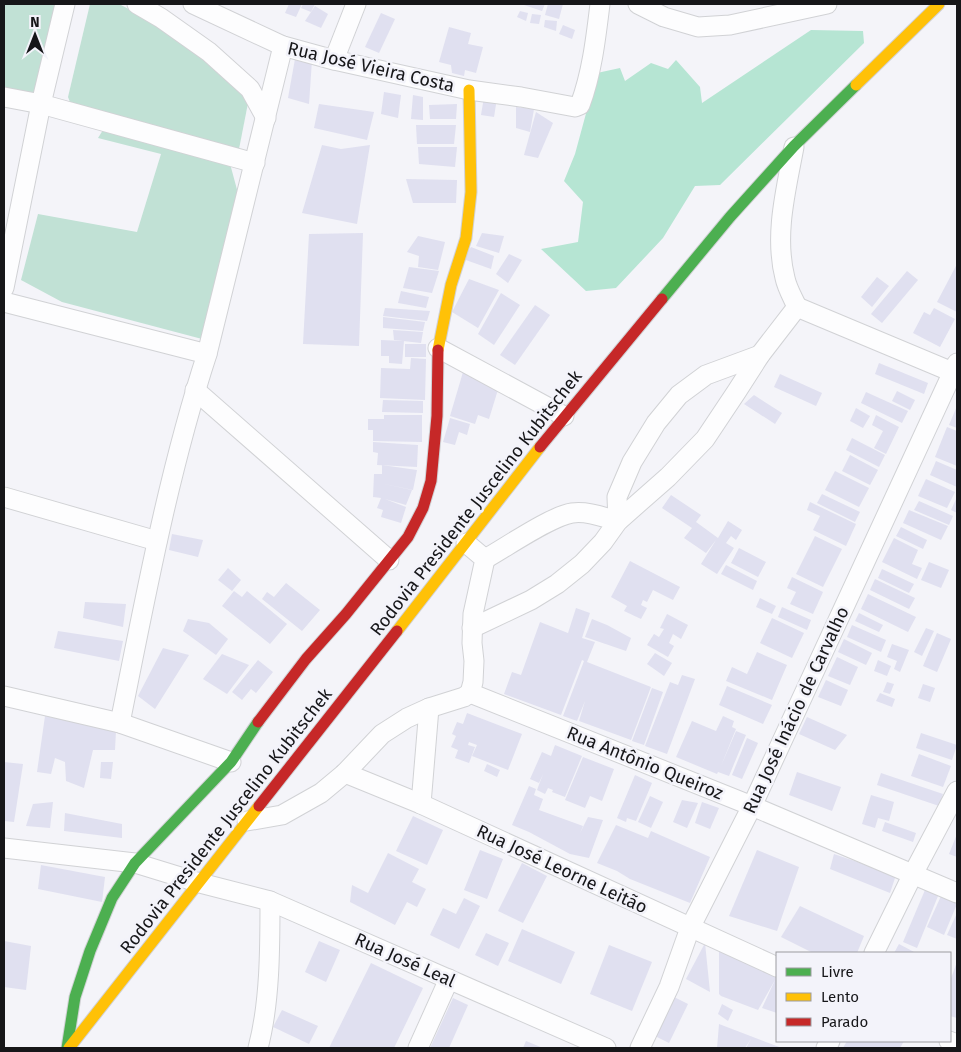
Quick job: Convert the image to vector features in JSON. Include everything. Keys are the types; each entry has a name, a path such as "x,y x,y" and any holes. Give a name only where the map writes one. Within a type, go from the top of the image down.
{"main road":[{"name":"Rodovia Presidente Juscelino Kubitschek","path":"68,1048 200,883 564,416 730,217 794,146 939,4"},
{"path":"68,1048 75,997 90,951 112,898 135,863 231,762 306,659 346,614 408,537 423,508 431,481 437,416 438,348 451,285 466,238 471,192 469,90"}],"street":[{"path":"4,288 41,104 65,4"},
{"path":"137,4 169,24 223,64 250,89 266,118"},
{"name":"Rua José Vieira Costa","path":"193,4 283,46 334,60 469,90 575,107 580,105 584,93 594,48 600,4"},
{"path":"334,60 356,4"},
{"path":"638,4 664,17 698,27 730,25 827,4"},
{"path":"120,723 157,541 195,390 207,354 283,46"},
{"path":"4,97 41,104 255,163"},
{"path":"794,146 780,231 781,256 785,280 797,307 956,370"},
{"path":"4,302 207,354"},
{"path":"472,628 531,600 557,584 587,558 603,542 618,521 654,490 705,439 760,355 797,307"},
{"path":"438,348 564,416"},
{"path":"618,521 617,497 632,462 656,423 680,395 706,375 760,355"},
{"name":"Rua José Inácio de Carvalho","path":"640,1048 669,987 690,928 752,806 956,370"},
{"path":"195,390 389,560"},
{"path":"4,497 157,541"},
{"path":"247,821 282,815 322,793 345,773 382,734 407,718 428,708 464,697 470,693 473,682 474,661 472,643 473,614 486,559 557,518 572,513 593,514 618,521"},
{"path":"466,543 486,559"},
{"name":"Rua Antônio Queiroz","path":"470,693 752,806 957,893"},
{"path":"4,696 120,723 231,762"},
{"path":"421,804 428,708"},
{"name":"Rua José Leorne Leitão","path":"345,773 421,804 776,968"},
{"path":"874,952 957,791"},
{"name":"Rua José Leal","path":"4,848 135,863 200,883 270,901 606,1048"},
{"path":"258,1048 264,1023 270,941 270,901"},
{"path":"418,1048 449,979"}],"green space":[{"path":"4,4 62,4 38,98 4,91"},
{"path":"90,4 119,4 187,39 249,98 239,149 73,110 68,97"},
{"path":"811,30 863,31 864,43 720,185 695,186 663,238 616,288 586,291 541,249 578,242 583,202 564,181 575,154 597,73 620,68 625,81 651,63 668,69 676,60 700,87 702,103"},
{"path":"103,130 229,160 242,208 202,339 62,302 21,280 38,214 137,232 161,154 98,138"}],"building":[{"path":"289,4 302,4 296,17 285,13"},
{"path":"303,4 315,4 311,12 301,8"},
{"path":"524,4 545,4 542,11"},
{"path":"548,4 563,4 559,19 545,15"},
{"path":"315,6 328,14 321,28 305,21"},
{"path":"520,11 528,13 526,21 517,17"},
{"path":"381,13 395,19 379,53 365,47"},
{"path":"532,14 541,15 539,24 530,23"},
{"path":"545,20 557,21 556,31 544,27"},
{"path":"563,25 575,30 572,39 559,34"},
{"path":"449,27 471,33 468,44 483,47 476,73 465,70 464,76 452,73 451,65 439,62"},
{"path":"295,59 312,60 309,104 288,98"},
{"path":"384,92 401,95 398,118 381,114"},
{"path":"413,95 423,97 423,120 411,119"},
{"path":"484,97 497,98 494,117 481,115"},
{"path":"319,104 374,112 367,140 314,128"},
{"path":"457,104 456,119 430,119 429,105"},
{"path":"516,107 534,109 530,132 516,128"},
{"path":"536,112 553,123 538,158 524,155"},
{"path":"416,125 456,125 454,144 417,144"},
{"path":"322,145 341,149 370,145 357,224 302,213"},
{"path":"418,147 457,147 455,167 419,164"},
{"path":"406,179 457,180 456,203 413,203"},
{"path":"363,233 359,346 303,344 309,234"},
{"path":"482,233 504,236 499,253 476,246"},
{"path":"418,236 445,242 438,270 418,267 419,256 407,252"},
{"path":"471,247 494,256 491,269 463,259"},
{"path":"509,254 522,260 508,283 496,274"},
{"path":"957,264 957,312 937,302"},
{"path":"409,267 439,271 432,293 403,288"},
{"path":"907,271 918,280 882,323 871,314"},
{"path":"877,277 889,286 872,307 861,297"},
{"path":"469,279 499,290 478,328 452,312"},
{"path":"401,291 429,297 426,308 398,303"},
{"path":"501,293 520,305 494,345 478,334"},
{"path":"535,305 550,315 515,365 500,355"},
{"path":"385,308 430,311 427,321 383,316"},
{"path":"934,308 955,319 940,347 913,333 924,312 930,315"},
{"path":"383,317 425,322 423,331 383,328"},
{"path":"393,330 423,332 421,343 394,340"},
{"path":"381,340 404,341 402,364 389,363 389,356 381,356"},
{"path":"405,344 426,344 426,357 405,357"},
{"path":"411,358 426,359 425,400 380,398 381,368 410,369"},
{"path":"879,363 928,383 924,394 875,374"},
{"path":"463,372 500,383 489,419 478,415 475,424 450,416"},
{"path":"780,374 822,393 816,406 774,387"},
{"path":"897,391 915,400 910,410 892,401"},
{"path":"866,392 908,411 902,423 861,403"},
{"path":"754,395 782,413 775,424 744,404"},
{"path":"383,400 423,401 423,413 382,412"},
{"path":"957,406 957,428 949,425"},
{"path":"856,408 870,416 863,428 850,421"},
{"path":"384,415 422,415 422,442 373,441 373,430 368,430 368,419 384,419"},
{"path":"876,415 899,427 886,454 874,448 883,431 872,425"},
{"path":"450,418 470,424 467,435 459,432 455,445 443,442"},
{"path":"947,427 957,431 957,466 935,457"},
{"path":"852,438 885,455 879,467 846,450"},
{"path":"373,442 418,445 417,467 377,465 378,453 373,452"},
{"path":"850,455 878,470 870,485 842,471"},
{"path":"936,461 957,470 957,487 930,475"},
{"path":"382,465 417,470 413,490 380,483 412,490 406,505 385,499 406,507 401,523 381,517 383,510 377,508 381,498 373,497 374,474 382,474"},
{"path":"835,471 869,488 859,507 825,490"},
{"path":"926,479 955,492 947,508 918,496"},
{"path":"822,494 860,512 855,522 817,503"},
{"path":"671,495 701,515 696,522 718,538 728,521 742,530 736,540 731,536 726,543 734,548 717,574 701,564 716,540 706,553 684,538 692,528 662,508"},
{"path":"957,497 957,513 951,510"},
{"path":"919,501 953,516 949,525 914,510"},
{"path":"810,502 856,524 846,546 813,530 820,516 807,510"},
{"path":"909,510 948,526 941,540 903,523"},
{"path":"901,527 927,540 923,549 896,536"},
{"path":"172,534 203,540 198,557 169,550"},
{"path":"815,536 842,549 823,587 796,574"},
{"path":"894,538 918,550 912,564 922,568 917,579 882,562"},
{"path":"739,548 766,562 758,577 731,563"},
{"path":"630,561 680,587 673,600 653,590 647,602 643,600 641,605 647,608 641,619 624,611 627,606 611,597"},
{"path":"929,562 949,570 941,588 921,580"},
{"path":"726,565 757,581 753,590 721,574"},
{"path":"228,568 241,580 232,591 218,580"},
{"path":"882,569 914,584 909,593 878,578"},
{"path":"792,577 823,592 813,614 790,604 796,592 787,588"},
{"path":"875,579 915,598 909,609 870,590"},
{"path":"286,583 320,610 302,631 262,599 267,592 274,597"},
{"path":"234,591 242,597 247,591 287,624 270,644 222,606"},
{"path":"868,594 916,617 908,632 861,609"},
{"path":"760,598 776,606 772,614 756,607"},
{"path":"85,602 126,604 123,627 83,618"},
{"path":"782,607 811,620 807,630 778,617"},
{"path":"576,608 590,613 582,638 595,642 587,662 651,687 631,740 579,721 585,701 577,721 563,716 584,661 582,660 561,715 504,694 512,672 521,675 540,622 568,633"},
{"path":"859,613 883,625 879,632 855,621"},
{"path":"667,614 688,625 681,639 673,634 669,643 674,646 668,657 647,645 654,634 659,637 664,629 660,628"},
{"path":"772,618 804,633 792,658 760,643"},
{"path":"188,619 209,623 228,639 216,655 183,631"},
{"path":"592,619 631,638 626,651 585,637"},
{"path":"852,625 886,640 881,652 847,637"},
{"path":"926,628 934,631 922,656 914,652"},
{"path":"58,631 123,641 119,661 54,648"},
{"path":"937,633 951,639 937,672 923,666"},
{"path":"844,639 872,653 866,665 838,652"},
{"path":"892,644 909,650 900,672 894,669 897,661 887,657"},
{"path":"163,648 189,655 155,709 138,696"},
{"path":"757,652 787,665 772,700 726,681 732,667 747,674"},
{"path":"655,653 672,663 664,676 647,664"},
{"path":"222,654 249,665 227,694 203,679"},
{"path":"837,657 858,667 850,685 828,676"},
{"path":"258,660 273,672 256,693 251,689 242,700 232,692"},
{"path":"878,660 891,666 887,676 874,671"},
{"path":"682,675 695,679 667,754 645,746 670,682 678,685"},
{"path":"826,680 848,690 841,706 818,697"},
{"path":"887,682 894,684 890,694 883,692"},
{"path":"923,684 935,688 930,702 918,698"},
{"path":"727,686 772,705 763,724 719,705"},
{"path":"652,688 663,692 644,745 632,741"},
{"path":"880,693 895,699 892,707 876,701"},
{"path":"467,713 522,734 508,770 472,756 477,745 469,742 468,745 475,747 469,763 455,758 458,750 451,747 456,736 452,734 457,722 463,724"},
{"path":"45,716 116,731 115,750 93,750 84,788 66,781 65,762 55,758 51,774 37,772"},
{"path":"723,716 734,721 732,727 736,729 721,766 736,731 746,735 729,776 718,772 717,774 676,757 692,721 716,731"},
{"path":"807,717 847,735 835,750 799,734"},
{"path":"921,733 957,745 952,760 916,748"},
{"path":"747,738 758,743 742,779 732,775"},
{"path":"555,745 582,756 565,797 552,792 553,790 548,788 545,794 537,790 543,774 539,783 530,779 542,752 551,756"},
{"path":"919,754 951,766 943,787 911,776"},
{"path":"583,757 614,769 602,801 590,796 585,808 565,800"},
{"path":"4,762 23,764 14,822 4,821"},
{"path":"101,762 113,762 111,779 100,778"},
{"path":"487,764 500,770 497,777 484,771"},
{"path":"797,772 841,787 832,811 789,795"},
{"path":"881,773 943,794 939,806 877,785"},
{"path":"635,775 652,783 636,821 627,818 626,822 617,818"},
{"path":"529,786 536,789 534,795 543,799 539,810 583,826 580,833 588,817 603,820 589,858 570,854 512,825"},
{"path":"871,795 894,802 889,821 878,818 875,828 862,824"},
{"path":"650,796 663,802 651,828 638,822"},
{"path":"682,800 698,803 687,828 673,822"},
{"path":"53,802 50,828 26,826 33,804"},
{"path":"702,802 719,808 710,829 695,823"},
{"path":"65,813 122,824 122,838 64,831"},
{"path":"413,816 443,830 427,865 396,851"},
{"path":"885,822 916,833 913,842 882,831"},
{"path":"616,825 648,838 651,831 710,857 690,903 630,879 617,871 597,863"},
{"path":"957,834 957,857 949,854"},
{"path":"480,850 503,859 487,899 464,890"},
{"path":"757,850 799,867 777,931 729,916"},
{"path":"388,853 419,869 412,882 426,889 417,907 407,902 395,925 350,902 352,885 368,893"},
{"path":"834,854 896,875 890,893 830,869"},
{"path":"522,863 547,876 523,923 498,911"},
{"path":"41,865 105,877 102,902 38,889"},
{"path":"925,890 938,896 917,948 903,942"},
{"path":"941,896 957,904 944,935 927,927"},
{"path":"464,898 480,906 459,949 430,935 443,908 456,914"},
{"path":"800,906 864,936 857,952 811,952 781,937"},
{"path":"957,913 957,939 947,935"},
{"path":"522,929 575,952 561,984 508,961"},
{"path":"486,933 509,943 498,966 475,955"},
{"path":"4,941 31,946 26,990 4,987"},
{"path":"319,941 340,950 326,982 305,972"},
{"path":"705,943 710,992 686,979"},
{"path":"899,944 914,952 895,952"},
{"path":"609,945 652,962 632,1011 590,994"},
{"path":"719,947 776,976 776,1013 762,1008 775,980 758,1010 719,994"},
{"path":"957,962 957,1018 951,1016 951,978"},
{"path":"371,963 423,988 394,1048 329,1048"},
{"path":"674,997 688,1004 669,1043 655,1036"},
{"path":"453,998 468,1005 449,1048 430,1048"},
{"path":"722,1004 733,1010 728,1021 718,1014"},
{"path":"282,1010 318,1026 309,1044 273,1027"},
{"path":"719,1024 782,1048 746,1048 751,1039 745,1048 717,1048"},
{"path":"526,1041 543,1048 523,1048"},
{"path":"846,1042 903,1042 900,1048 843,1048"}],"traffic: fast":[{"path":"662,299 730,217 794,146 856,85"},
{"path":"67,1048 75,997 90,951 112,898 135,863 231,762 258,722"}],"traffic: slow":[{"path":"856,85 939,4"},
{"path":"438,350 451,285 466,238 471,192 469,90"},
{"path":"397,631 540,447"},
{"path":"69,1048 259,806"}],"traffic: jam":[{"path":"540,447 662,299"},
{"path":"258,722 306,659 346,614 408,537 423,508 431,481 437,416 438,350"},
{"path":"259,806 397,631"}]}
